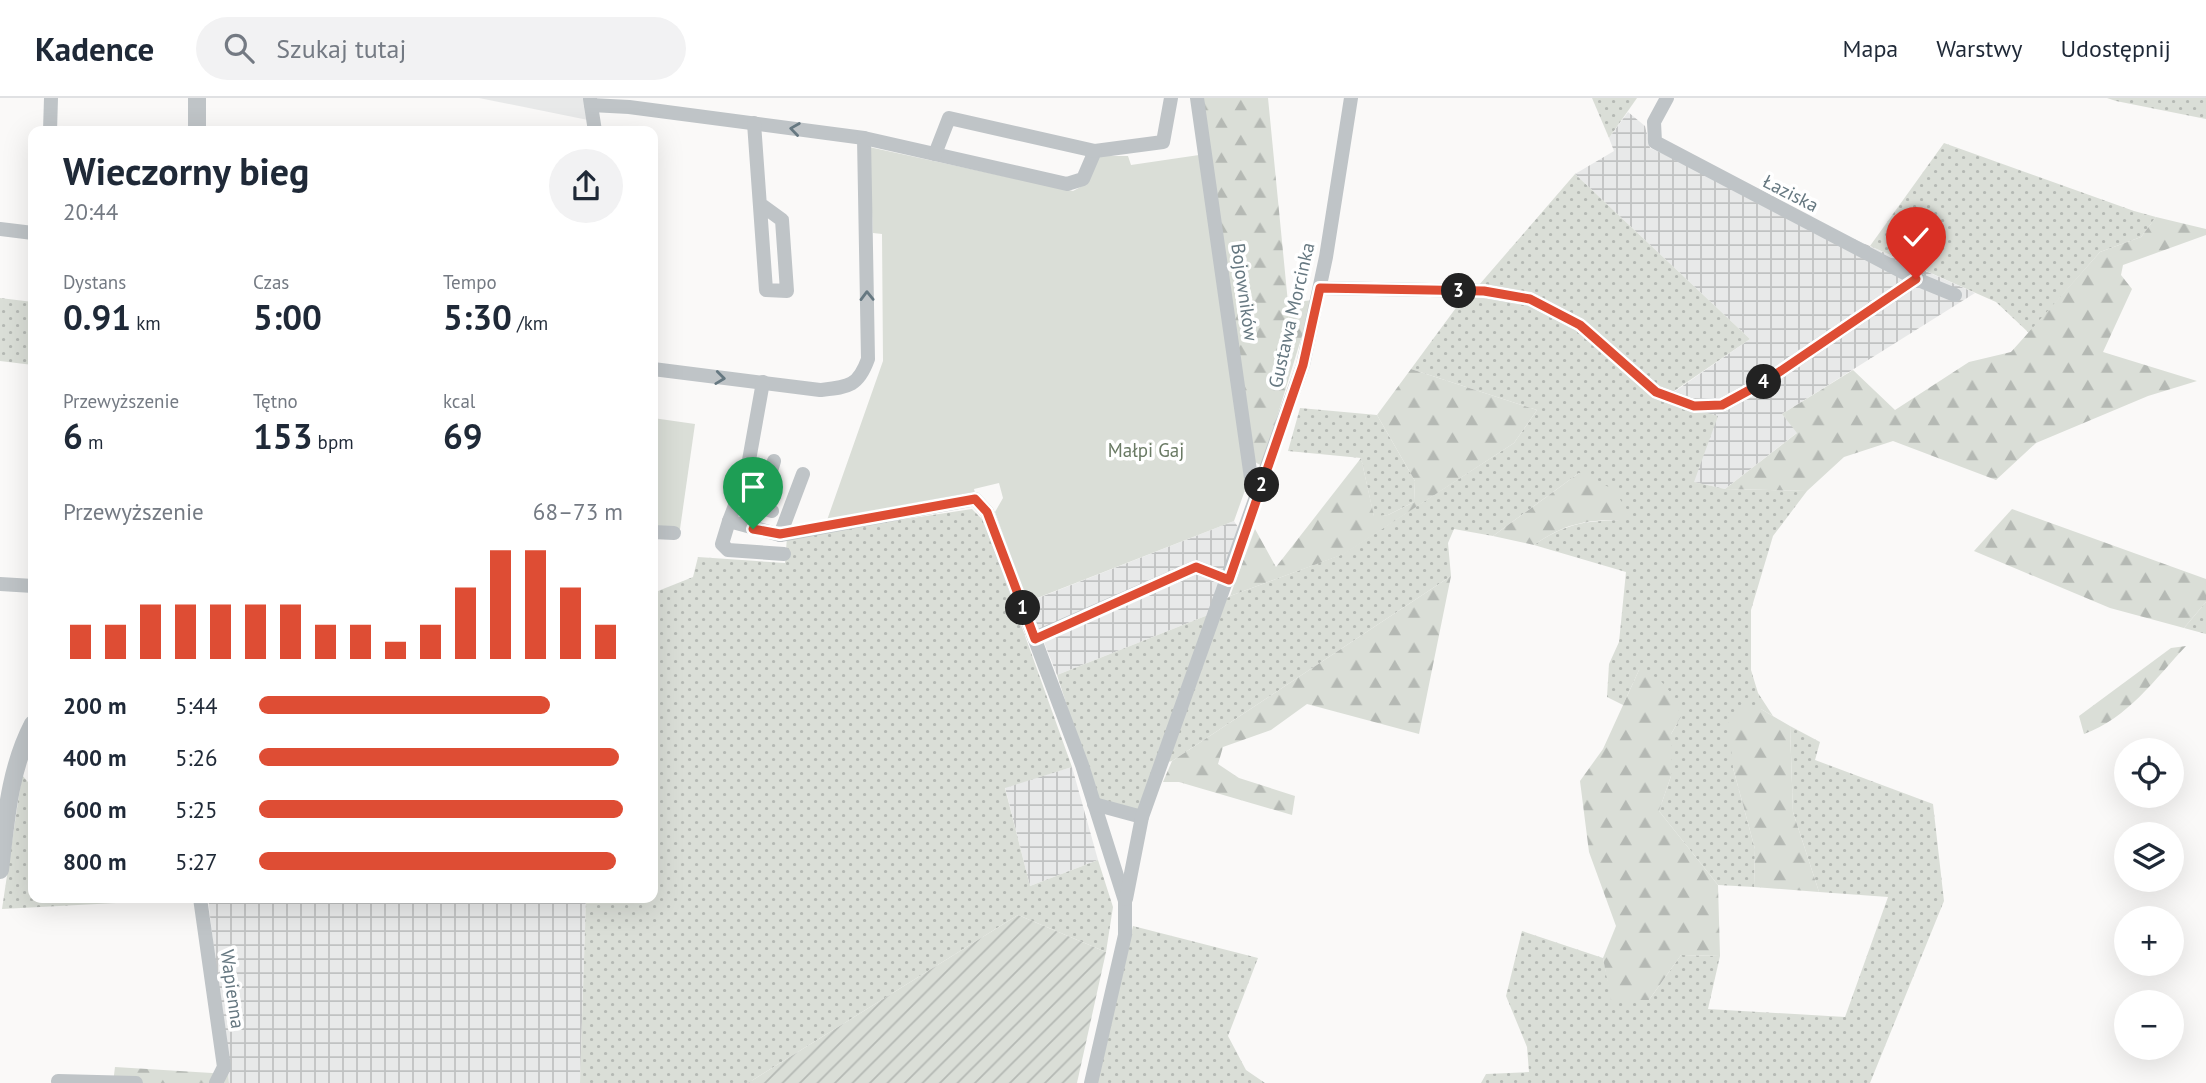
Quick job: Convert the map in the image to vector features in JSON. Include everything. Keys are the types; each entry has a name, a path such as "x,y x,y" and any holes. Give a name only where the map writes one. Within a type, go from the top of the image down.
{"street":[{"path":"50,126 51,98"},
{"path":"197,98 197,126"},
{"path":"935,154 949,118 1095,152 1163,142 1171,98"},
{"name":"Bojowników","path":"1197,98 1251,478 1261,486"},
{"name":"Gustawa Morcinka","path":"1125,901 1142,817 1230,577 1303,365 1320,288 1351,98"},
{"name":"Łaziska","path":"1667,98 1654,122 1655,142 1916,279 1955,295"},
{"path":"594,126 591,102 864,138 1067,184 1083,179 1095,152"},
{"path":"754,123 766,290 787,291 782,220 760,204"},
{"path":"658,370 820,390 844,388 862,377 868,359 864,138"},
{"path":"0,229 28,232"},
{"path":"1320,288 1484,291 1530,299 1580,325 1656,392 1694,406 1722,405 1766,381 1916,279"},
{"path":"763,382 746,477 722,544 728,550 784,554"},
{"path":"737,501 766,509 774,461"},
{"path":"780,534 803,474"},
{"path":"729,521 780,534 975,499 987,512 1094,804 1125,901 1125,935 1091,1083"},
{"path":"658,532 674,533"},
{"path":"1035,639 1196,567 1230,577"},
{"path":"0,584 28,586"},
{"path":"0,870 13,776 19,752 28,734"},
{"path":"1094,804 1142,817"},
{"name":"Wapienna","path":"201,903 224,1067 216,1083"},
{"path":"58,1082 136,1083"}],"shaded area":[{"path":"479,98 584,98 588,120"},
{"path":"1628,112 1645,126 1650,148 1975,293 1782,414 1798,432 1725,489 1693,482 1661,401 1750,339 1575,174 1614,151 1609,138"},
{"path":"1234,521 1240,530 1208,615 1057,675 1028,602"},
{"path":"1072,767 1098,860 1030,886 1005,787"},
{"path":"209,903 586,903 580,1083 229,1083"}],"green space":[{"path":"1203,98 1268,98 1288,303 1313,300 1262,466 1255,462"},
{"path":"1592,98 1637,98 1609,138"},
{"path":"2107,98 2206,98 2206,119 2116,101"},
{"path":"1944,143 2156,217 2141,237 2100,252 2029,333 1996,302 1870,246"},
{"name":"Małpi Gaj","path":"869,147 1073,191 1088,183 1099,156 1128,156 1131,165 1199,155 1249,479 1234,521 1027,602 995,512 1003,498 999,483 974,489 976,497 826,523 883,361 882,234 873,233"},
{"path":"1575,174 1750,339 1661,400 1718,416 1694,482 1725,489 1807,491 1773,536 1751,610 1751,670 1758,693 1773,716 1761,709 1733,768 1755,849 1754,887 1718,885 1659,811 1671,776 1671,734 1681,717 1639,670 1623,705 1607,697 1609,664 1619,642 1626,572 1534,545 1555,532 1575,525 1620,520 1579,473 1493,536 1454,529 1448,543 1451,576 1172,761 1155,765 1140,811 1098,802 1057,675 1208,615 1230,596 1343,554 1514,443 1537,410 1411,369 1461,301 1479,285"},
{"path":"2156,217 2206,229 2206,235 2123,265 2121,275 2132,289 2103,352 2197,381 2148,396 2036,443 1996,480 1893,441 1844,457 1807,491 1725,489 1797,433 1782,414 1853,370 1895,410 1969,362 2011,352 2100,252 2141,237"},
{"path":"0,298 28,301 28,364 0,361"},
{"path":"1411,369 1537,410 1514,443 1344,554 1230,596 1255,529 1276,567 1361,458 1374,516 1388,515 1414,502 1415,481 1377,415"},
{"path":"1300,408 1377,415 1415,481 1414,502 1388,515 1374,517 1361,458 1288,451"},
{"path":"658,419 695,424 680,529 658,527"},
{"path":"1579,473 1613,489 1628,511 1620,520 1575,525 1555,532 1534,545 1493,536"},
{"path":"972,509 984,521 1072,767 1005,788 1030,886 1098,860 1113,907 1106,952 1018,915 748,1083 580,1083 586,903 658,903 658,591 693,577 698,557 785,563 787,537"},
{"path":"2012,509 2206,579 2206,602 2184,628 2110,608 1974,551"},
{"path":"1451,576 1419,734 1307,704 1271,730 1223,747 1218,764 1239,778 1295,796 1292,815 1179,782 1163,782 1172,761"},
{"path":"2206,602 2206,634 2184,628"},
{"path":"2186,646 2127,708 2100,727 2084,734 2079,716 2171,648"},
{"path":"1639,670 1662,682 1675,701 1681,717 1671,734 1671,776 1659,811 1718,885 1720,956 1681,955 1649,1000 1611,1000 1603,958 1616,926 1589,852 1580,781 1603,749"},
{"path":"1741,706 1761,709 1790,726 1793,812 1819,892 1754,887 1755,849 1733,768 1728,717"},
{"path":"1790,726 1820,742 1815,760 1933,804 1944,901 1870,1083 1481,1083 1486,1074 1529,1072 1527,1047 1506,996 1522,931 1603,958 1612,1000 1649,1000 1681,955 1720,956 1708,1009 1845,1017 1888,897 1819,892 1793,812"},
{"path":"22,775 28,782 28,903 116,903 2,909"},
{"path":"1018,915 1106,952 1077,1083 748,1083"},
{"path":"1133,926 1258,958 1228,1036 1246,1070 1265,1083 1095,1083"},
{"path":"115,1067 228,1074 229,1083 113,1083"}],"route":[{"path":"753,529 780,534 975,499 987,512 1035,639 1196,567 1229,580 1303,365 1320,288 1484,291 1530,299 1580,325 1656,392 1694,406 1722,405 1766,381 1916,279"}]}
